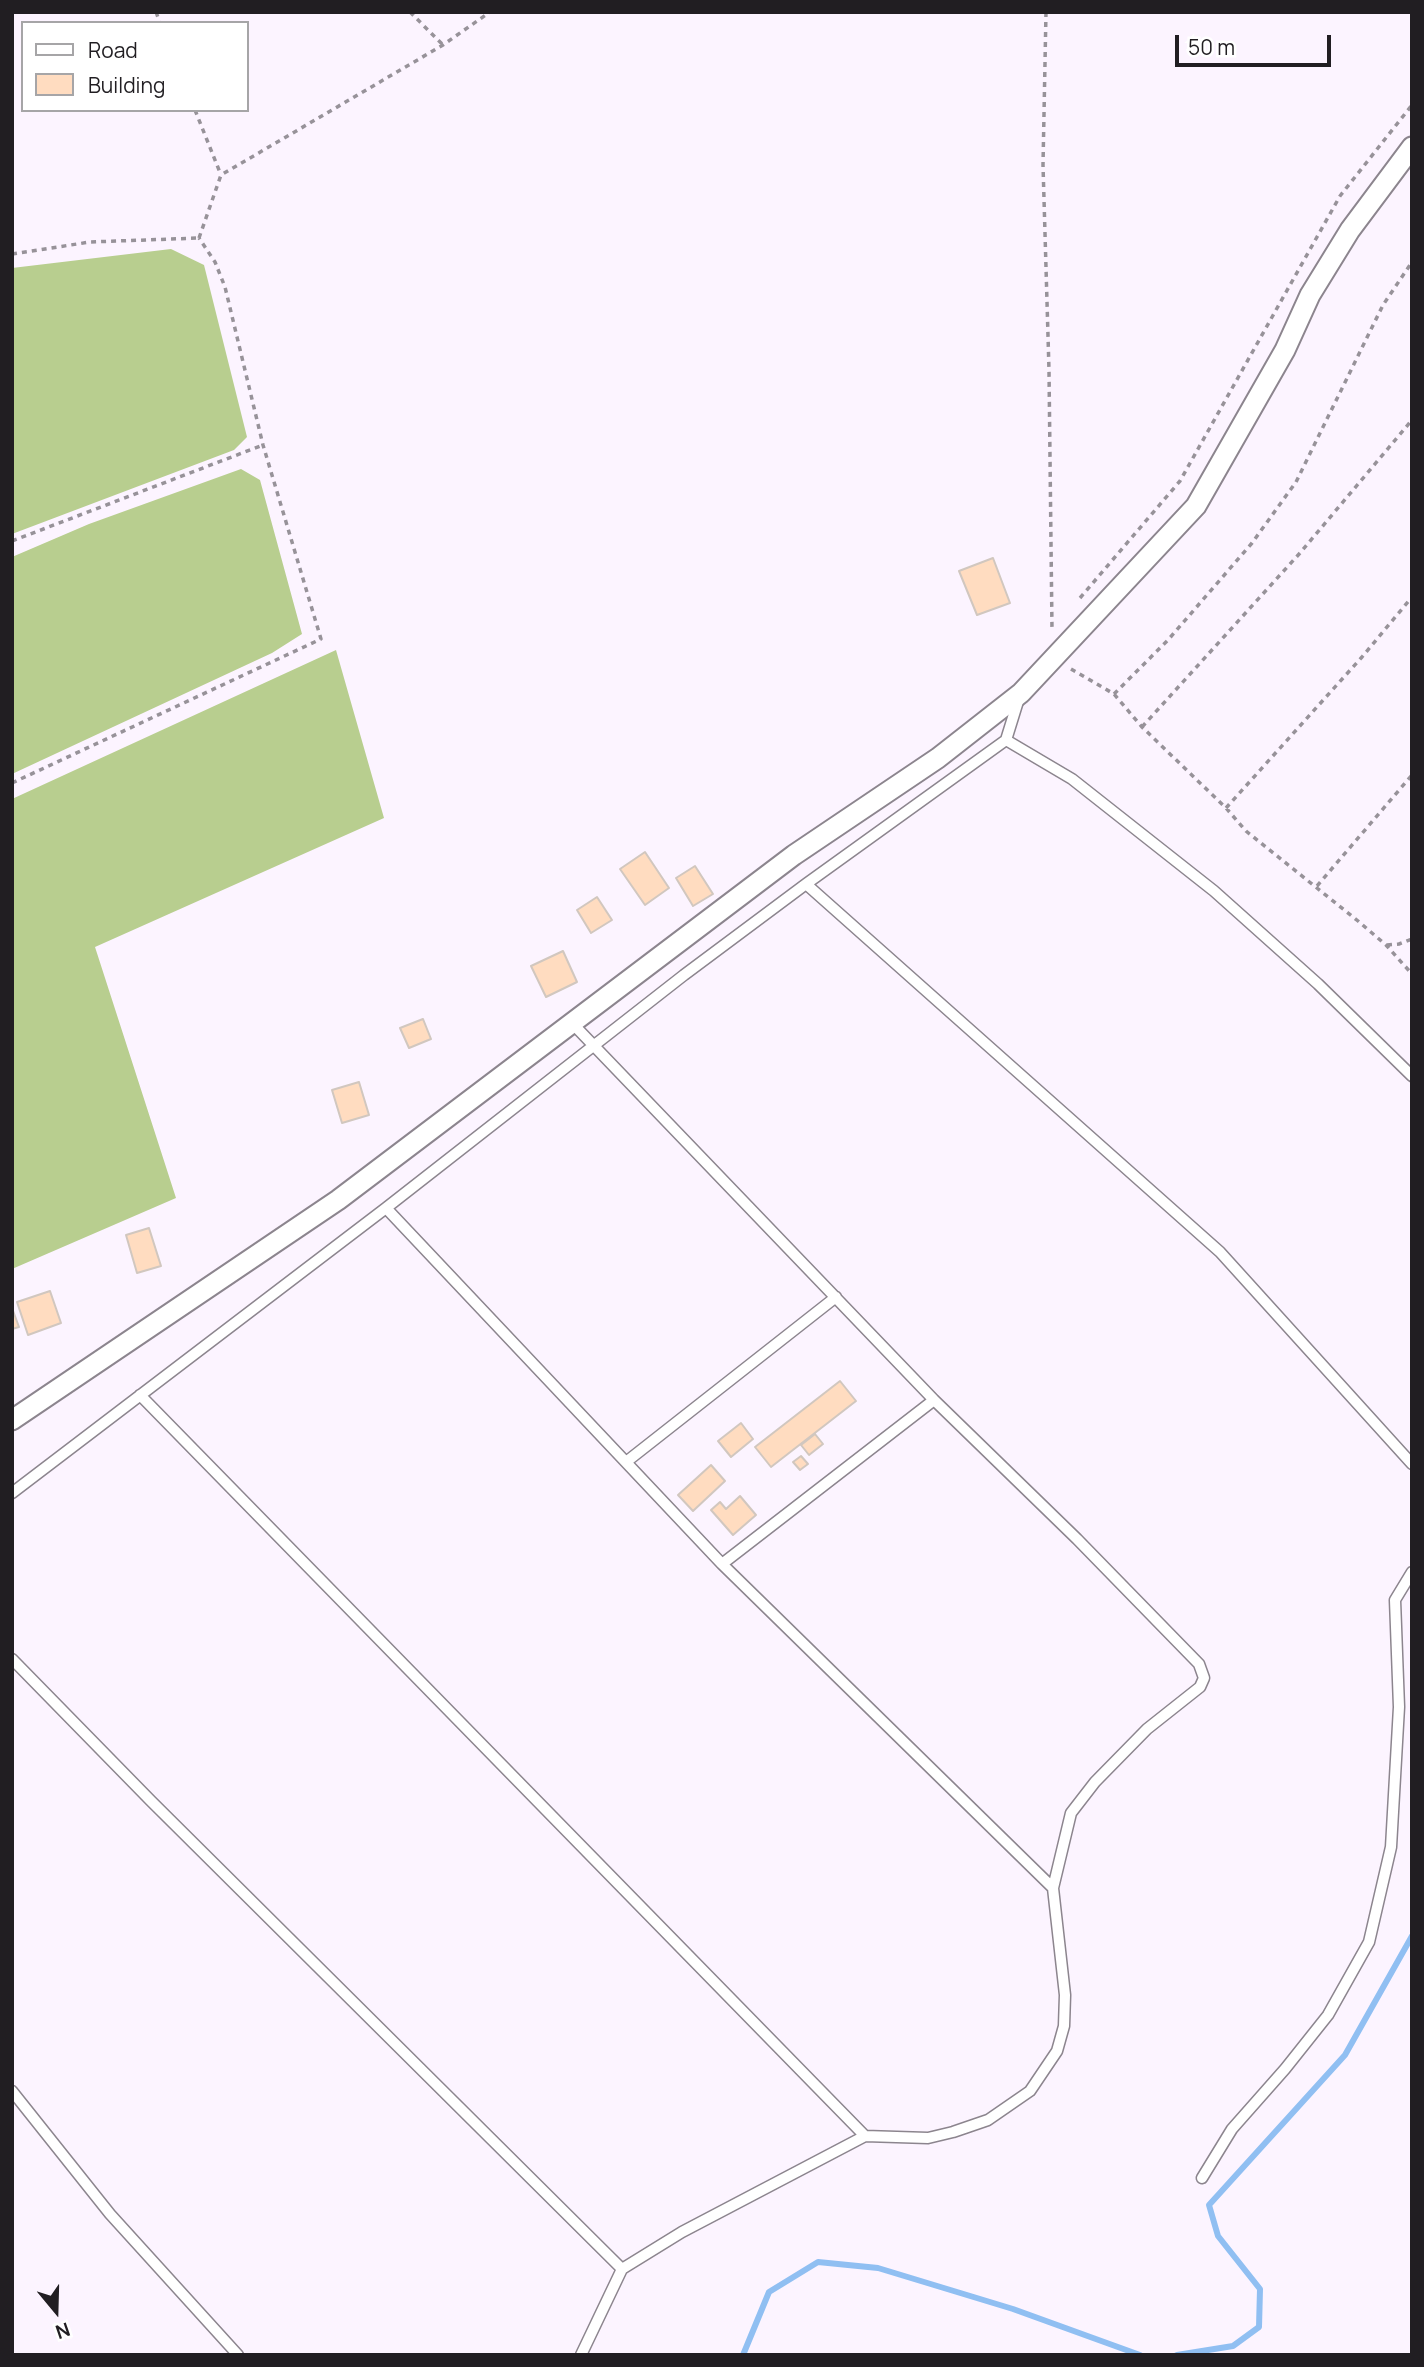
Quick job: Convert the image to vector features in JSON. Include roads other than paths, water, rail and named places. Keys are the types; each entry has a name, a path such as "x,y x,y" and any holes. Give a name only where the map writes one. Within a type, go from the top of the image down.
{"street":[{"path":"12,1420 338,1200 794,855 938,758 1021,693 1196,506 1285,350 1310,295 1350,230 1412,147"}],"lane":[{"path":"12,1493 386,1209 594,1045 806,884 1006,740 1021,693"},
{"path":"1006,740 1072,779 1204,883 1318,984 1412,1076"},
{"path":"806,884 1220,1252 1412,1464"},
{"path":"572,1023 934,1400 1096,1558 1199,1664 1204,1678 1200,1687 1147,1729 1095,1782 1071,1813 1053,1888 1065,1995 1064,2025 1057,2051 1030,2091 988,2120 953,2132 928,2138 865,2136 681,2232 622,2269 581,2355"},
{"path":"386,1209 722,1564 1053,1888"},
{"path":"626,1462 836,1297"},
{"path":"140,1395 865,2136"},
{"path":"722,1564 934,1400"},
{"path":"1202,2178 1232,2129 1285,2070 1328,2015 1369,1941 1391,1847 1399,1707 1395,1600 1412,1572"},
{"path":"12,1659 151,1801 622,2269"},
{"path":"12,2091 110,2214 238,2355"}],"waterway":[{"path":"1177,2355 1233,2346 1259,2327 1260,2289 1218,2236 1209,2205 1345,2055 1412,1936"},
{"path":"743,2355 769,2292 818,2262 878,2268 1013,2309 1140,2355"}]}
